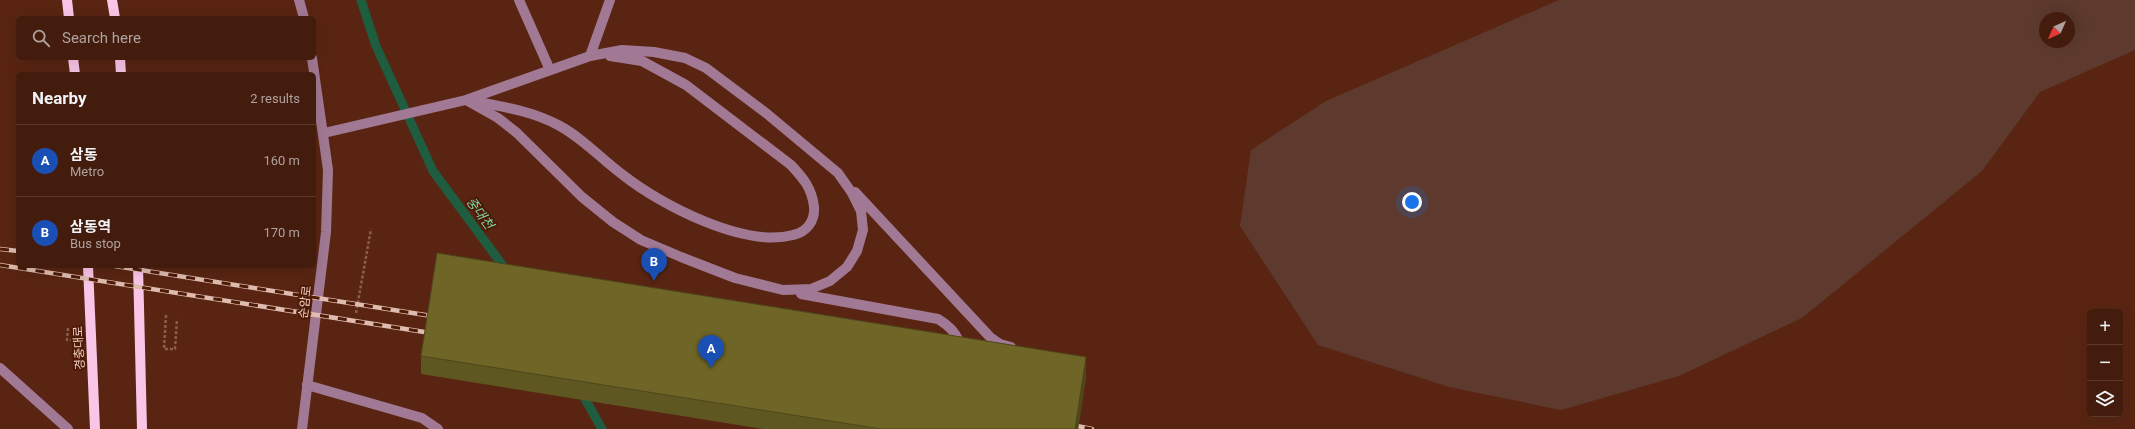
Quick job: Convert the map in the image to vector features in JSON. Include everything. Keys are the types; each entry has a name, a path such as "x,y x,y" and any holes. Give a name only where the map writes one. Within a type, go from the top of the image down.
{"main road":[{"path":"67,0 69,16"},
{"path":"112,0 115,16"},
{"path":"73,60 75,72"},
{"path":"120,60 122,72"},
{"name":"경충대로","path":"88,268 95,429"},
{"path":"138,268 142,429"}],"street":[{"path":"299,0 303,16"},
{"path":"519,0 550,70"},
{"path":"590,56 610,0"},
{"path":"324,133 466,100 590,56 622,50 654,52 685,58 706,68 766,113 838,174 990,337 1000,344 1018,349"},
{"path":"466,100 516,109 540,116 578,138 624,176 654,197 691,216 736,233 780,239 800,233 810,226 814,211 813,195 806,180 791,165 686,85 660,70 642,61 628,58 590,56"},
{"name":"순암로","path":"312,60 314,72"},
{"name":"순암로","path":"302,429 326,232 328,170 316,83"},
{"path":"466,100 498,118 537,151 582,197 614,222 641,240 735,278 783,290 938,319 952,328 959,340 963,353 962,361"},
{"path":"783,290 811,289 830,281 847,267 857,251 863,230 861,211 852,193 838,174"},
{"path":"0,368 68,429"},
{"path":"307,385 422,418 438,429"}],"path":[{"path":"356,313 371,229"},
{"path":"166,315 164,349 175,349 177,319"}],"shaded area":[{"path":"1559,0 2135,0 2135,50 2040,92 1982,171 1802,318 1679,376 1561,410 1449,387 1318,345 1240,226 1251,150 1326,101"}],"building":[{"path":"437,253 1086,357 1075,429 881,429 421,356"}],"waterway":[{"name":"중대천","path":"361,0 376,46 433,171 509,274"},
{"name":"중대천","path":"580,390 602,429"}],"railway":[{"path":"0,249 16,251"},
{"path":"0,265 16,268"},
{"path":"19,268 437,334"},
{"path":"128,268 438,317"},
{"path":"1067,424 1092,429"}],"place":[{"name":"삼동역","path":"654,281"},
{"name":"삼동","path":"711,368"}]}
